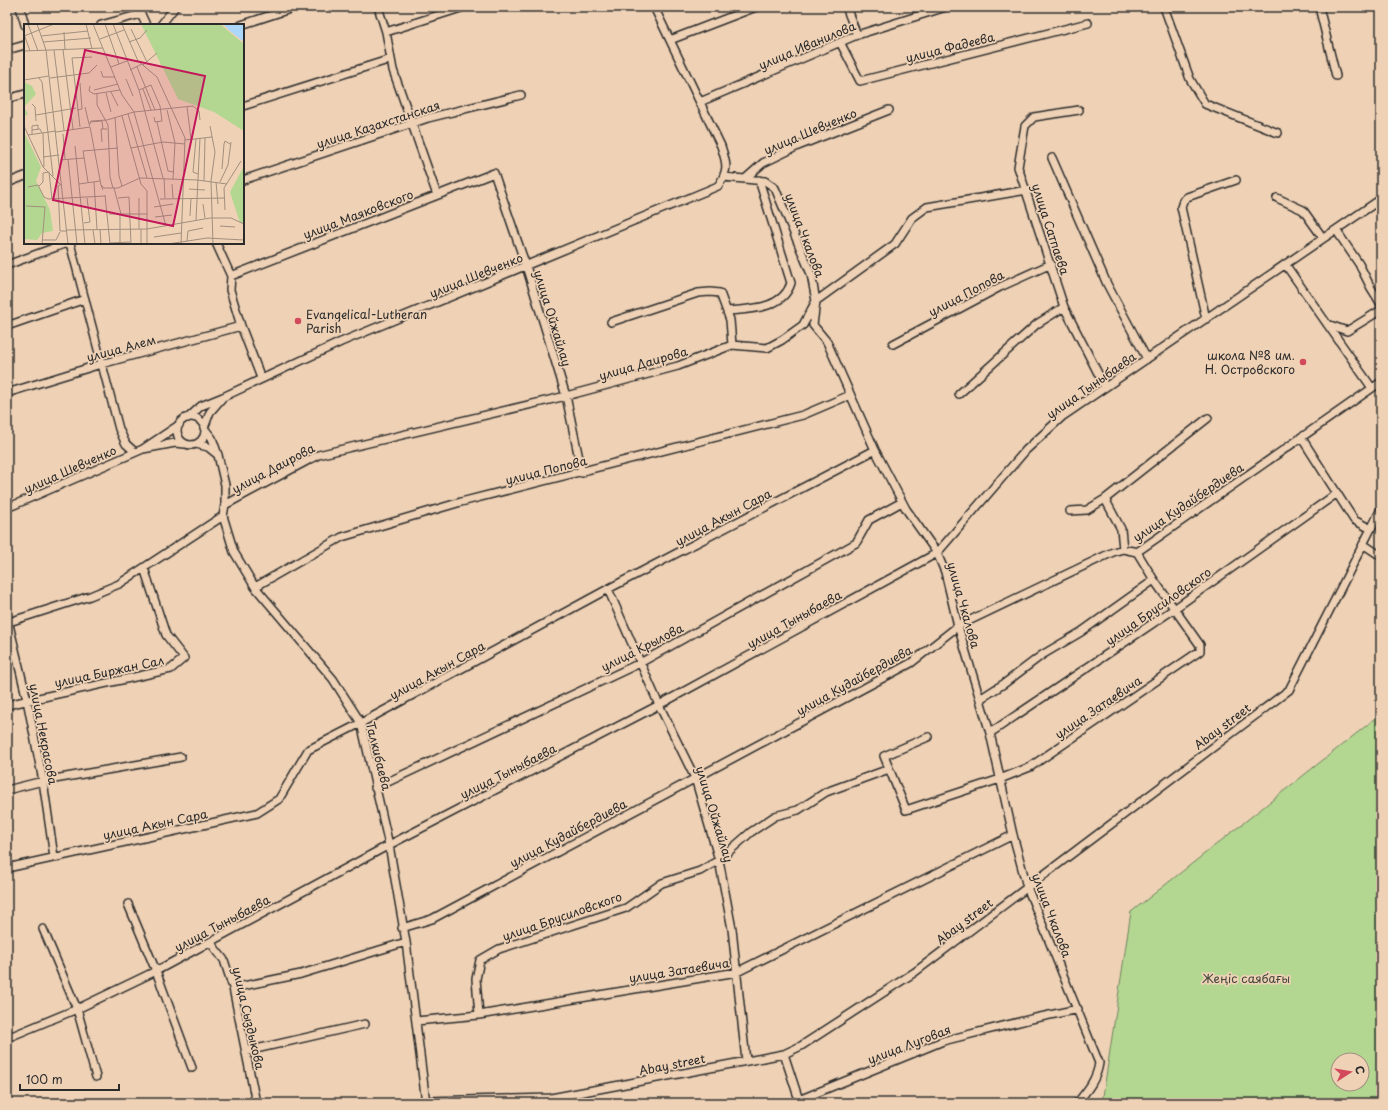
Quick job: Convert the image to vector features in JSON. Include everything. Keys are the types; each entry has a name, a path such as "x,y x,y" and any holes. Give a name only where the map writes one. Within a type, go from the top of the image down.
{"street":[{"path":"20,7 25,24"},
{"path":"162,24 175,7"},
{"path":"244,24 296,7"},
{"path":"378,7 386,32 393,70 437,195"},
{"path":"386,32 464,7"},
{"path":"654,7 721,146 727,171 724,177"},
{"path":"670,40 756,7"},
{"path":"846,7 856,35"},
{"name":"улица Иванилова","path":"700,102 856,35 946,7"},
{"path":"1164,7 1190,79 1205,104 1278,133"},
{"path":"1319,7 1336,76"},
{"path":"105,24 141,14 146,24"},
{"name":"улица Фадеева","path":"840,42 860,81 1088,23"},
{"path":"7,50 24,45"},
{"path":"244,106 391,59"},
{"path":"7,99 24,94"},
{"name":"улица Казахстанская","path":"244,180 412,124 521,95"},
{"name":"улица Шевченко","path":"745,179 763,163 798,146 889,110"},
{"name":"улица Сатпаева","path":"1079,110 1034,117 1025,126 1018,167 1027,190 1064,307 1105,387"},
{"name":"улица Сатпаева","path":"1052,158 1107,284 1147,359"},
{"name":"улица Маяковского","path":"231,276 494,172"},
{"name":"улица Ойжайлау","path":"494,172 526,266 566,396 582,473"},
{"path":"7,183 24,176"},
{"name":"улица Чкалова","path":"724,177 765,181 775,188 811,274 816,301 813,325 827,342 875,450 902,502 937,553 945,572 958,626 990,733 1012,835 1027,887 1096,1052 1099,1063 1098,1070 1090,1088 1077,1103"},
{"name":"улица Шевченко","path":"188,418 201,406 342,342 718,186 724,177"},
{"path":"728,311 775,304 788,293 791,283 759,180"},
{"path":"1206,319 1181,207 1183,201 1187,197 1236,180"},
{"name":"улица Даирова","path":"225,505 318,455 566,396 678,366 732,345 767,348 782,340 803,325 816,301 895,244 912,218 927,207 1027,190"},
{"path":"1277,198 1303,210 1323,238"},
{"name":"улица Тыныбаева","path":"7,1038 77,1009 156,971 389,845 659,705 937,553 1026,450 1063,416 1381,199"},
{"path":"1336,230 1359,264 1381,304"},
{"path":"7,266 66,244"},
{"path":"69,244 86,298 101,364 119,429 126,444 135,452"},
{"path":"216,244 231,276 230,290 241,326 262,378"},
{"name":"улица Попова","path":"893,344 1000,287 1051,264"},
{"path":"1285,264 1372,388"},
{"path":"611,322 698,293 720,293 728,311 732,345"},
{"path":"7,326 86,298"},
{"path":"959,394 1038,324 1064,307"},
{"path":"1327,324 1347,331 1381,310"},
{"name":"улица Алем","path":"7,393 101,364 241,326"},
{"name":"улица Кудайбердиева","path":"402,928 432,918 911,663 958,626 1122,549 1137,552 1381,382"},
{"name":"улица Попова","path":"256,587 342,537 461,502 582,473 803,415 850,395"},
{"path":"196,444 204,436 204,428 210,412 222,397"},
{"path":"143,449 188,418 196,418 204,428"},
{"path":"1070,511 1087,510 1105,499 1208,418"},
{"path":"179,425 179,438 186,444"},
{"name":"Талкибаева","path":"204,428 212,438 218,455 225,485 225,505 223,516 234,552 256,587 334,679 361,724 389,845 402,928 406,942 425,1102"},
{"path":"1301,437 1354,520 1371,529"},
{"path":"143,449 175,443 196,444 208,447 218,455"},
{"name":"улица Шевченко","path":"7,508 143,449"},
{"name":"улица Акын Сара","path":"7,868 257,812 279,799 308,750 361,724 608,589 875,450"},
{"name":"улица Брусиловского","path":"990,733 1174,609 1336,494"},
{"path":"1105,499 1121,529 1122,549"},
{"name":"улица Крылова","path":"375,788 640,663 856,543 869,520 902,502"},
{"name":"Abay street","path":"411,1103 551,1098 784,1054 801,1046 915,972 1289,690 1381,510"},
{"path":"8,618 90,596 119,584 223,516"},
{"path":"1364,544 1381,556"},
{"path":"1137,552 1174,609"},
{"name":"улица Биржан Сал","path":"7,705 171,669 184,658 166,635 144,568"},
{"path":"980,699 1005,683 1042,655 1081,632 1154,580"},
{"name":"улица Ойжайлау","path":"608,589 659,705 695,778 719,860 732,929 746,1061"},
{"name":"улица Затаевича","path":"1000,779 1030,767 1200,652 1200,645 1174,609"},
{"name":"улица Некрасова","path":"8,618 27,700 43,781 54,857"},
{"path":"928,737 884,756 906,810 1000,779"},
{"path":"7,790 43,781 181,757"},
{"name":"улица Брусиловского","path":"479,1015 476,979 480,960 499,949 626,908 662,883 700,871 719,860 751,832 776,816 798,810 826,792 889,769"},
{"name":"улица Затаевича","path":"416,1021 479,1015 737,972 1012,835"},
{"path":"128,904 156,971 192,1068"},
{"path":"43,929 77,1009 96,1077"},
{"name":"улица Сыздыкова","path":"210,942 224,960 233,988 247,1051 256,1103"},
{"path":"233,988 301,974 406,942"},
{"name":"улица Луговая","path":"799,1102 943,1041 1078,1009"},
{"path":"247,1051 365,1024"},
{"path":"784,1054 799,1102"}],"green space":[{"name":"Жеңіс саябағы","path":"1381,714 1381,1103 1102,1103 1131,912"}],"place":[{"name":"Evangelical-Lutheran Parish","path":"298,321"},
{"name":"школа №8 им. Н. Островского","path":"1303,362"}]}
